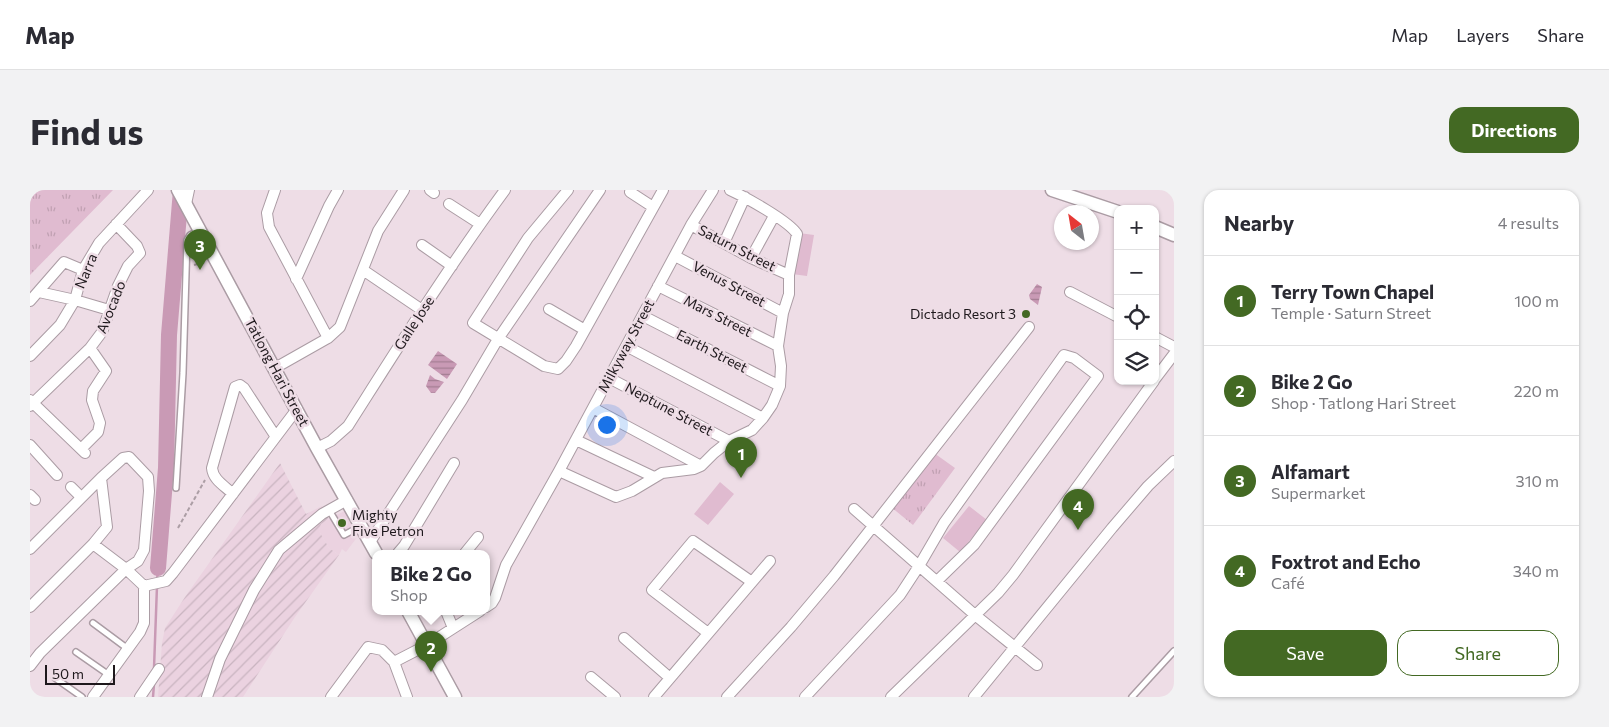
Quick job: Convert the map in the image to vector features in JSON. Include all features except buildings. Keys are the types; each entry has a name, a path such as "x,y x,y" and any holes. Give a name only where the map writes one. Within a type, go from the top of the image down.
{"street":[{"name":"Narra","path":"30,356 60,324 75,300 83,270 99,243 148,190"},
{"path":"275,190 267,213 269,227 328,338"},
{"path":"296,280 338,190"},
{"path":"275,368 328,338 340,327 378,232 404,190"},
{"name":"Galle Jose","path":"318,448 331,441 348,426 422,310 505,190"},
{"path":"568,190 528,238 473,323 544,366 558,368 566,361 585,330 663,190"},
{"path":"370,542 462,400 498,339 600,190"},
{"name":"Milkyway Street","path":"490,605 496,598 506,565 576,440 691,225 713,190"},
{"path":"730,190 793,228 796,234 789,275"},
{"path":"1052,190 1114,211"},
{"path":"630,192 653,207"},
{"name":"Tatlong Hari Street","path":"184,195 200,230 374,550"},
{"path":"724,243 745,198"},
{"path":"449,204 480,224"},
{"path":"751,258 774,216"},
{"name":"Avocado","path":"31,403 90,348 102,332 121,280 128,266 140,252 137,246 116,224"},
{"name":"Saturn Street","path":"691,225 751,258 789,275 789,294 783,312 778,346 781,366 780,386 772,405 752,430 729,441 701,466"},
{"path":"1159,229 1174,235"},
{"path":"422,245 452,266"},
{"name":"Venus Street","path":"675,256 783,312"},
{"path":"30,301 64,262 83,270"},
{"path":"363,270 422,310"},
{"name":"Mars Street","path":"658,286 778,346"},
{"path":"39,292 109,310"},
{"path":"1070,292 1114,315"},
{"path":"549,309 585,330"},
{"name":"Earth Street","path":"643,316 780,386"},
{"path":"727,697 791,628 834,576 1029,327"},
{"path":"1159,339 1174,347"},
{"path":"626,346 763,418"},
{"path":"31,403 83,451 98,432 100,423 92,400 93,391 106,371 90,348"},
{"path":"1159,375 1174,354"},
{"path":"805,697 900,595 944,523 1064,355 1074,358 1098,376 974,545 937,581"},
{"name":"Neptune Street","path":"609,378 729,441"},
{"path":"891,697 998,593 1151,385"},
{"path":"233,494 213,474 212,468 235,387 240,386 244,388 276,437"},
{"path":"592,408 701,466"},
{"path":"147,586 166,580 297,409"},
{"path":"576,440 654,477"},
{"path":"30,445 57,475"},
{"path":"30,550 81,497 123,458 129,457 148,477 149,491 144,550 138,560 126,569 40,653 30,666"},
{"path":"974,697 1112,528 1148,486 1174,461"},
{"path":"401,550 454,463"},
{"path":"559,471 616,497 632,491 662,473 694,469 701,466"},
{"path":"30,607 93,544 107,527 101,478"},
{"path":"71,487 81,497"},
{"path":"207,697 220,659 254,590 279,550 322,514 348,500"},
{"path":"854,509 975,615 1036,664"},
{"path":"468,550 478,537"},
{"path":"708,634 652,590 693,540 752,582"},
{"path":"93,544 147,586"},
{"path":"654,697 770,561"},
{"path":"93,697 140,632 144,623 147,586"},
{"path":"410,615 455,697"},
{"path":"448,615 454,628"},
{"path":"394,662 427,645 474,615"},
{"path":"624,638 670,678"},
{"path":"331,697 368,647 382,650 394,662 407,697"},
{"path":"140,697 159,669"},
{"path":"590,677 615,697"}],"lane":[{"path":"176,488 187,240 190,235 200,230"},
{"path":"329,510 344,535 361,525"},
{"path":"93,623 128,649"},
{"path":"1132,697 1174,651"},
{"path":"76,652 109,675"},
{"path":"55,678 82,697"}],"path":[{"path":"186,267 216,259"},
{"path":"178,528 206,478 213,474"}],"shaded area":[{"path":"1037,284 1042,287 1038,305 1030,299 1029,295"},
{"path":"438,351 457,364 447,379 428,365"},
{"path":"430,375 444,382 435,393 431,393 426,386"},
{"path":"280,463 306,514 322,506 329,519 321,524 319,531 329,548 339,555 295,617 243,697 158,697 165,628"},
{"path":"348,509 361,532 346,552 342,549 339,555 329,548 319,531 320,524"}],"green space":[{"path":"30,190 113,190 30,275"},
{"path":"799,233 814,235 807,276 792,274"},
{"path":"934,453 955,468 913,525 891,507"},
{"path":"720,482 734,494 708,525 694,514"},
{"path":"969,506 987,520 960,552 943,538"}],"waterway":[{"path":"158,568 166,468 169,335 181,190"},
{"path":"157,581 158,568"},
{"path":"154,668 157,586"},
{"path":"153,697 154,684"}],"place":[{"name":"Alfamart","path":"200,270"},
{"name":"Dictado Resort 3","path":"1026,314"},
{"name":"Terry Town Chapel","path":"741,478"},
{"name":"Mighty Five Petron","path":"342,523"},
{"name":"Foxtrot and Echo","path":"1078,530"},
{"name":"Bike 2 Go","path":"431,672"}]}
